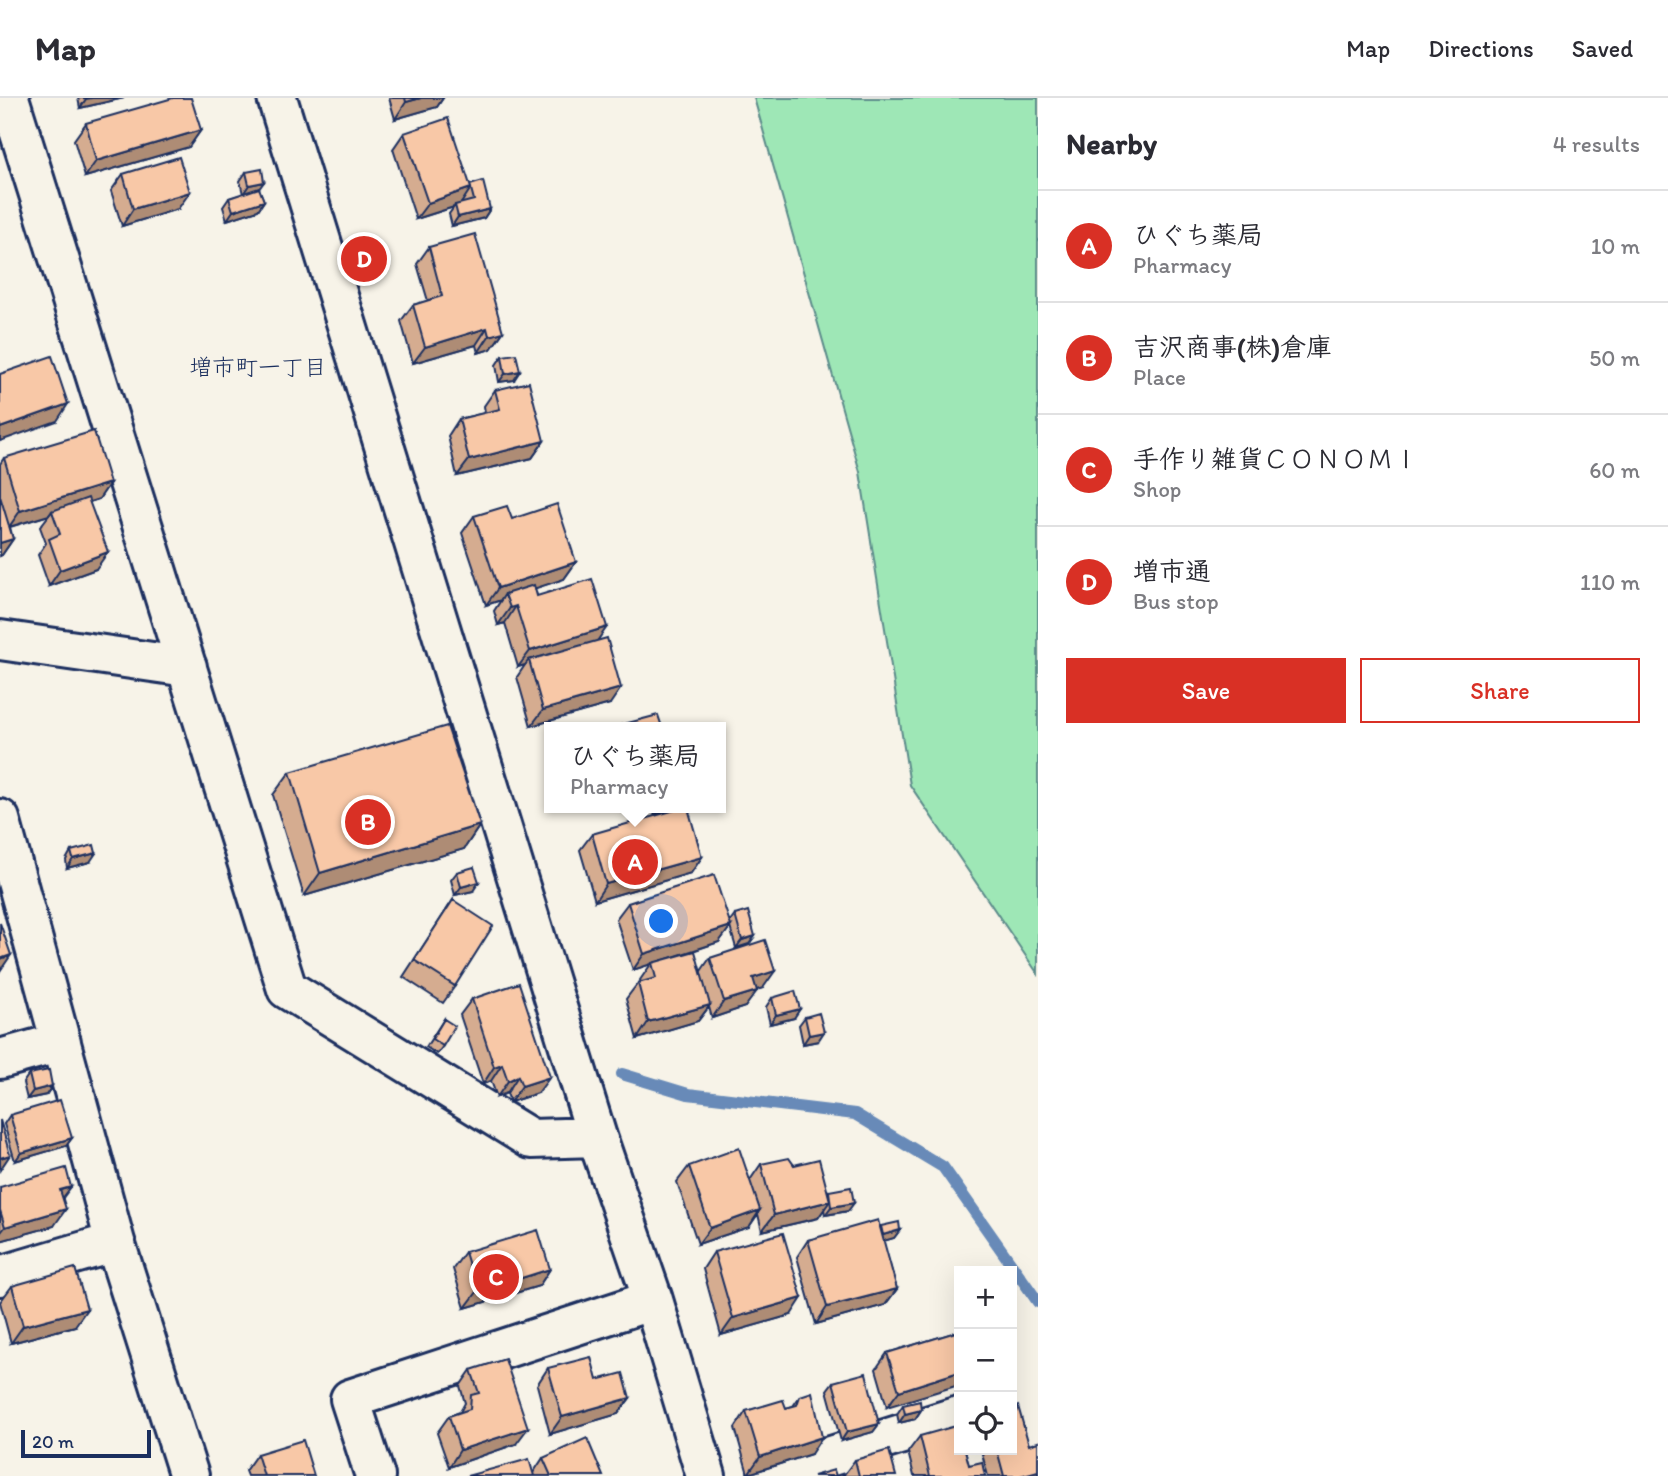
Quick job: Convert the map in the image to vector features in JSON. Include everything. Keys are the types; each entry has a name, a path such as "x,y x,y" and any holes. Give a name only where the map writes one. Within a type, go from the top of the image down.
{"street":[{"path":"9,98 287,989 531,1139 597,1137"},
{"path":"277,98 597,1137 653,1300 706,1476"},
{"path":"0,640 187,667"},
{"path":"0,819 115,1242 189,1476"},
{"path":"0,1059 61,1042"},
{"path":"0,1276 115,1242"},
{"path":"375,1476 350,1399 653,1300"},
{"path":"768,1476 954,1418"}],"green space":[{"path":"754,98 1038,98 1038,974 910,785 860,472"}],"building":[{"path":"173,98 191,98 201,130 96,161 86,123"},
{"path":"405,98 421,98 406,102"},
{"path":"448,118 471,188 428,203 404,133"},
{"path":"179,157 190,192 133,209 123,174"},
{"path":"262,169 264,182 249,185 246,172"},
{"path":"483,181 490,209 458,217 455,205 474,200 470,185"},
{"path":"259,188 264,201 233,211 229,198"},
{"path":"475,234 503,332 489,336 487,328 425,347 413,305 442,296 429,247"},
{"path":"516,354 520,371 505,374 502,356"},
{"path":"52,356 68,404 0,428 0,374"},
{"path":"529,382 544,441 469,460 459,419 500,409 495,390"},
{"path":"94,431 110,483 20,511 4,458"},
{"path":"0,496 13,539 0,543"},
{"path":"88,498 108,552 60,570 49,539 60,534 52,511"},
{"path":"557,504 576,562 498,588 474,516 507,506 512,519"},
{"path":"592,579 607,627 530,651 516,606 510,608 505,594 534,585 537,596"},
{"path":"607,638 621,688 543,710 529,660"},
{"path":"658,715 660,722 632,722"},
{"path":"447,726 480,825 320,873 290,772"},
{"path":"665,813 689,813 702,857 606,884 592,834"},
{"path":"94,845 96,853 73,859 71,851"},
{"path":"474,867 479,882 461,887 457,872"},
{"path":"714,875 731,926 644,954 628,903"},
{"path":"453,900 493,926 455,986 414,960"},
{"path":"748,911 755,936 742,940 735,915"},
{"path":"0,923 11,955 0,959"},
{"path":"765,940 775,971 753,978 757,991 724,1001 710,958"},
{"path":"695,951 710,1005 648,1022 638,983 656,978 652,963"},
{"path":"519,983 550,1077 522,1086 518,1076 508,1081 502,1064 494,1067 472,999"},
{"path":"795,991 800,1009 776,1015 772,998"},
{"path":"819,1013 824,1032 809,1035 805,1017"},
{"path":"444,1019 455,1026 443,1046 432,1039"},
{"path":"49,1070 52,1086 33,1091 29,1074"},
{"path":"60,1100 72,1138 21,1153 10,1115"},
{"path":"0,1120 10,1155 0,1158"},
{"path":"739,1148 760,1210 710,1228 689,1166"},
{"path":"789,1158 794,1165 819,1159 830,1201 774,1215 761,1164"},
{"path":"66,1168 71,1187 60,1190 66,1209 5,1227 0,1210 0,1187"},
{"path":"851,1187 854,1203 831,1207 829,1191"},
{"path":"878,1220 897,1289 827,1307 808,1240"},
{"path":"899,1222 900,1230 883,1235 881,1226"},
{"path":"538,1230 550,1269 477,1292 465,1252"},
{"path":"783,1233 802,1298 733,1318 714,1252"},
{"path":"75,1268 87,1309 23,1326 12,1286"},
{"path":"954,1333 954,1374 899,1391 887,1353"},
{"path":"591,1357 597,1380 623,1373 630,1398 562,1417 548,1368"},
{"path":"505,1359 528,1428 460,1450 449,1416 470,1409 471,1395 479,1393 471,1370"},
{"path":"866,1373 879,1424 847,1432 833,1382"},
{"path":"812,1392 822,1437 760,1457 746,1411 783,1400 786,1408 797,1405 800,1396"},
{"path":"920,1401 921,1410 905,1414 903,1405"},
{"path":"1017,1406 1029,1445 1038,1442 1038,1471 1020,1476 1004,1476 998,1455 1017,1455"},
{"path":"954,1426 954,1455 966,1455 969,1465 982,1462 985,1476 930,1476 920,1436"},
{"path":"587,1438 603,1476 551,1476 543,1458"},
{"path":"303,1440 314,1476 264,1476 257,1454"},
{"path":"889,1450 896,1476 859,1476 855,1460"},
{"path":"529,1459 534,1476 467,1476"},
{"path":"834,1470 836,1476 813,1476"}],"waterway":[{"path":"622,1074 688,1094 855,1114 943,1167 1038,1302"}],"place":[{"name":"増市通","path":"364,259"},
{"name":"吉沢商事(株)倉庫","path":"368,822"},
{"name":"ひぐち薬局","path":"635,862"},
{"name":"手作り雑貨ＣＯＮＯＭＩ","path":"496,1277"}],"district":[{"name":"増市町一丁目","path":"258,367"}]}
